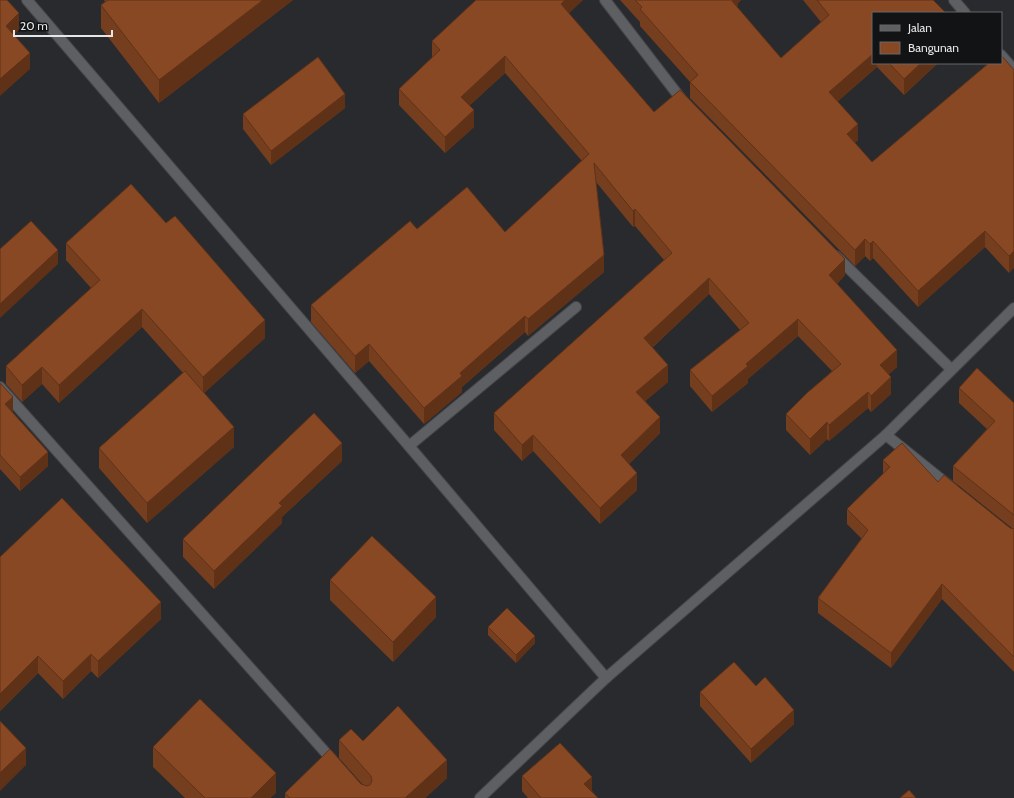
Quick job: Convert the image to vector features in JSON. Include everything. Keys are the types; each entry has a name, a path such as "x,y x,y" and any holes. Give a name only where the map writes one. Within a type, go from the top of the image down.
{"street":[{"path":"27,0 606,678"},
{"path":"605,0 684,102 695,113"},
{"path":"954,0 964,12"},
{"path":"1002,56 1014,70"},
{"path":"829,249 951,369"},
{"path":"409,446 576,307"},
{"path":"480,798 606,678 886,435 1014,308"},
{"path":"0,387 339,768"},
{"path":"886,435 960,494"}],"building":[{"path":"0,0 7,0 19,13 6,26 30,53 0,79"},
{"path":"108,0 263,0 159,80 101,5"},
{"path":"476,0 565,0 561,4 654,112 680,90 845,259 829,275 897,350 880,365 891,377 871,396 868,392 829,425 827,422 810,439 786,414 807,393 841,364 798,319 746,364 748,366 712,396 690,370 749,323 709,278 644,338 668,365 636,392 660,417 621,455 637,473 600,508 533,435 522,445 494,413 672,253 635,209 633,211 594,163 604,255 528,319 525,316 460,373 462,376 424,408 369,344 355,356 311,305 410,221 417,229 467,187 505,232 589,154 505,56 461,97 474,110 445,137 399,89 440,50 432,41"},
{"path":"635,0 733,0 732,1 781,58 829,15 817,0 933,0 945,12 872,12 872,55 829,92 858,124 847,134 872,162 988,64 1002,64 1002,56 1014,70 1014,251 1009,256 985,231 918,291 873,241 870,244 865,239 855,250 690,82 698,75 640,9 642,7"},
{"path":"318,57 345,94 271,151 243,114"},
{"path":"890,64 920,64 904,79"},
{"path":"131,184 166,223 175,216 265,320 203,377 142,309 59,385 42,367 22,385 6,366 100,280 66,243"},
{"path":"31,221 58,250 0,304 0,249"},
{"path":"977,368 1014,403 1014,515 953,466 995,421 959,388"},
{"path":"185,371 234,427 147,503 99,448"},
{"path":"0,383 13,397 5,404 48,452 20,477 0,455"},
{"path":"314,413 342,443 279,503 282,506 214,571 183,539"},
{"path":"902,443 938,482 944,475 1010,528 1014,529 1014,657 942,584 891,653 818,598 868,530 847,509 890,467 883,460"},
{"path":"62,498 161,602 98,661 91,654 63,681 38,656 0,694 0,557"},
{"path":"372,536 436,597 393,642 330,580"},
{"path":"507,608 535,636 516,655 488,627"},
{"path":"734,662 756,686 765,677 794,710 751,749 700,692"},
{"path":"200,699 276,773 251,798 205,798 153,747"},
{"path":"398,706 447,760 405,798 290,798 285,793 330,749 361,784 367,786 370,785 372,781 371,776 339,740 351,729 363,741"},
{"path":"0,721 26,748 0,773"},
{"path":"560,743 592,777 584,784 598,798 541,798 522,776"},
{"path":"909,790 916,798 900,798"}]}
